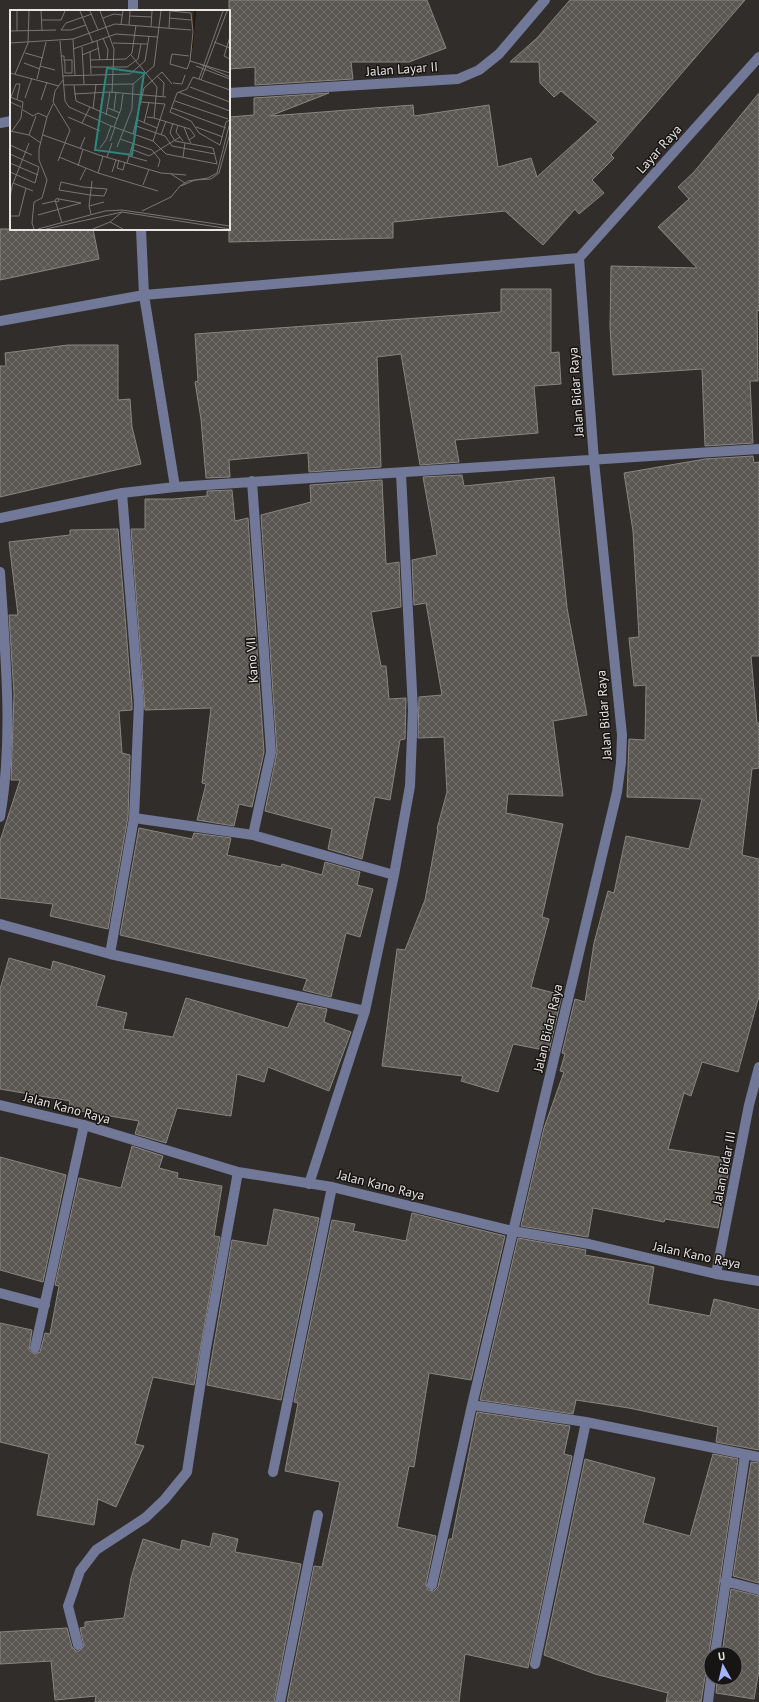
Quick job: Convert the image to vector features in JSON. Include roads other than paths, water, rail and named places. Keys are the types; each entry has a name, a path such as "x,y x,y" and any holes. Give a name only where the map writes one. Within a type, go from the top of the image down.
{"street":[{"name":"Jalan Layar II","path":"230,93 458,79 479,70 499,54 545,0"},
{"name":"Layar Raya","path":"579,258 759,57"},
{"path":"0,123 10,121"},
{"path":"141,230 144,295 175,487"},
{"path":"0,321 144,295 579,258"},
{"name":"Jalan Bidar Raya","path":"432,1585 472,1405 618,792 622,735 594,461 579,258"},
{"path":"0,518 122,493 175,487 252,481 401,474 759,450"},
{"path":"309,1184 365,1011 394,875 410,786 413,710 401,474"},
{"name":"Kano VII","path":"252,481 271,752 253,835"},
{"path":"110,954 134,818 139,704 122,493"},
{"path":"0,572 8,705 6,772 0,817"},
{"path":"134,818 253,835 394,875"},
{"path":"0,924 110,954 365,1011"},
{"name":"Jalan Bidar III","path":"716,1274 754,1106 759,1067"},
{"name":"Jalan Kano Raya","path":"0,1105 84,1125 238,1172 332,1187 513,1231 590,1244 716,1274 759,1281"},
{"path":"35,1348 84,1125"},
{"path":"78,1645 68,1606 80,1571 96,1550 145,1518 165,1499 187,1472 204,1355 238,1172"},
{"path":"273,1472 332,1187"},
{"path":"0,1293 44,1305"},
{"path":"472,1405 586,1422 759,1457"},
{"path":"535,1664 586,1422"},
{"path":"716,1646 745,1455"},
{"path":"280,1702 318,1515"},
{"path":"725,1581 759,1590"},
{"path":"708,1702 710,1686"}]}
